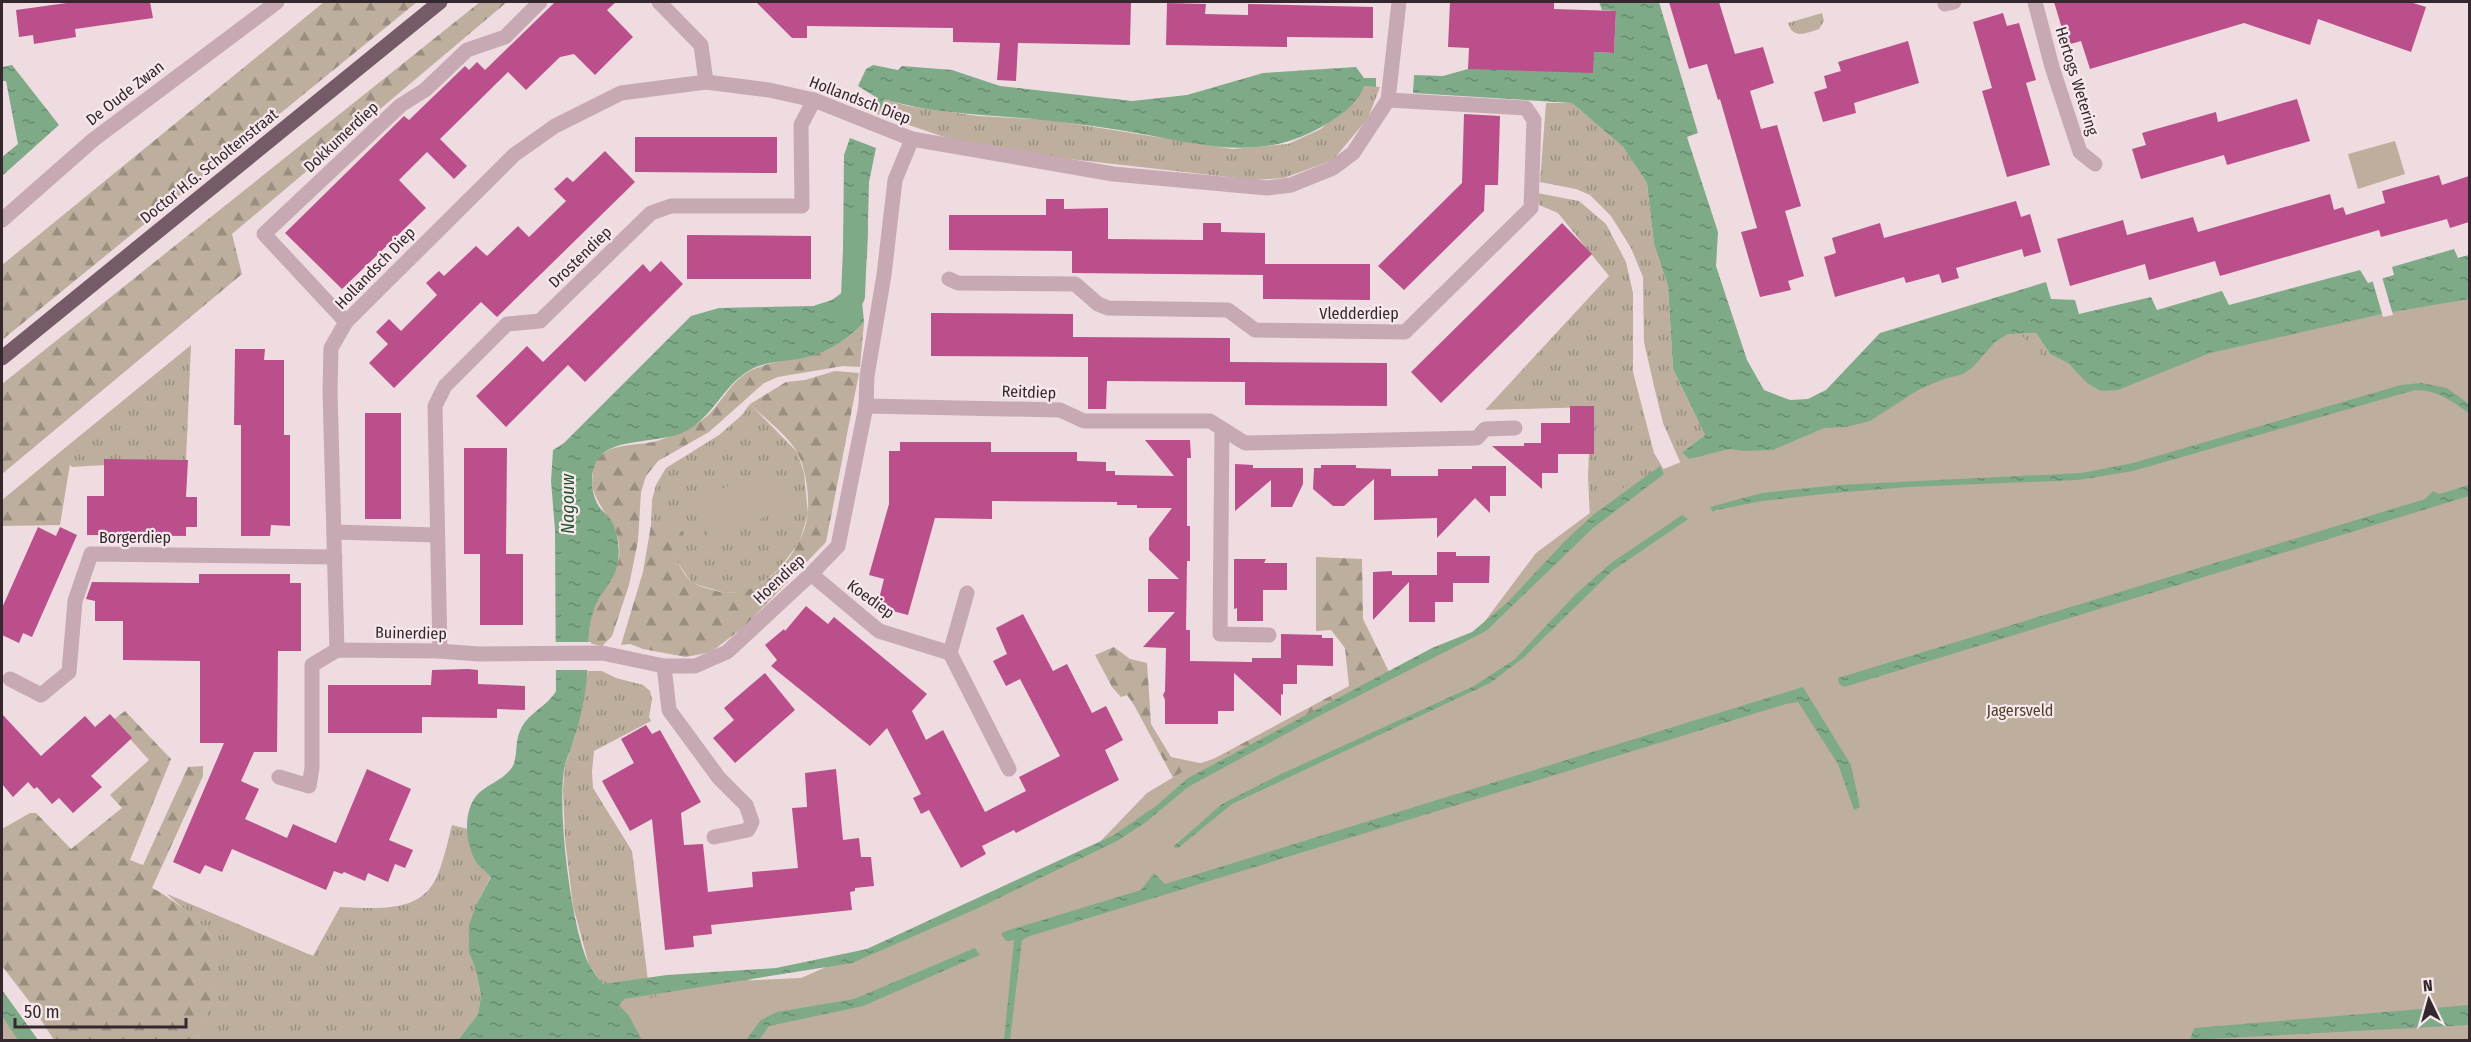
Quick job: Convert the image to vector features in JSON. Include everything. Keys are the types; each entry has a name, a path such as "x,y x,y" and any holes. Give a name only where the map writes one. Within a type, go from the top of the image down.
{"main road":[{"name":"Doctor H.G. Scholtenstraat","path":"2,358 440,2"}],"street":[{"name":"De Oude Zwan","path":"2,220 93,140 277,2"},
{"name":"Dokkumerdiep","path":"346,322 264,234 402,105 425,90 468,50 505,37 540,2"},
{"path":"659,2 701,45 706,82"},
{"name":"Hollandsch Diep","path":"337,650 330,390 331,348 346,322 514,155 555,126 621,93 706,82 769,90 814,100 912,139 1113,174 1267,188 1291,185 1332,168 1353,153 1388,100 1399,2"},
{"name":"Hertogs Wetering","path":"2035,2 2052,67 2080,152 2095,164"},
{"name":"Drostendiep","path":"440,651 435,406 446,386 507,324 540,321 651,213 671,206 802,207 801,125 814,100"},
{"name":"Vledderdiep","path":"949,279 958,284 1075,284 1104,308 1228,310 1255,330 1405,332 1531,208 1534,120 1526,108 1388,100"},
{"name":"Hoendiep","path":"664,666 695,666 727,652 838,546 866,406 867,376 882,296 895,180 912,139"},
{"name":"Reitdiep","path":"866,406 1060,410 1084,421 1210,421 1245,443 1477,438 1485,429 1515,428"},
{"path":"1222,429 1220,634 1269,635"},
{"path":"333,532 436,535"},
{"name":"Borgerdiep","path":"10,679 41,695 69,672 75,601 91,554 335,557"},
{"name":"Koediep","path":"811,574 879,631 950,652"},
{"path":"967,592 950,652 1009,769"},
{"path":"279,777 309,786 312,768 312,665 337,650"},
{"name":"Buinerdiep","path":"337,650 440,651 478,654 602,653 664,666"},
{"path":"664,666 669,710 718,778 746,805 750,813 752,822 748,830 714,837"}],"green space":[{"path":"324,2 417,2 2,340 2,265"},
{"path":"480,2 507,2 232,234 242,274 2,474 2,384"},
{"path":"1822,13 1824,21 1819,29 1809,32 1801,34 1793,32 1788,23"},
{"path":"1364,86 1380,87 1368,118 1333,160 1284,178 1255,180 1043,156 944,137 868,111 871,106 881,109 884,99 908,106 978,116 1050,120 1232,149 1288,144 1321,129"},
{"path":"1546,103 1572,103 1623,147 1647,183 1654,244 1668,286 1673,369 1705,435 1683,451 1689,459 2008,334 2036,333 2050,354 2069,364 2078,373 2391,340 1684,471 1663,423 1654,386 1644,342 1643,277 1631,248 1611,216 1590,195 1576,189 1540,182"},
{"path":"2395,141 2405,174 2358,189 2348,154"},
{"path":"1537,193 1579,201 1606,224 1626,262 1633,293 1633,372 1654,453 1667,475 1590,518 1588,476 1591,407 1485,410 1609,276 1558,213 1539,205"},
{"name":"Jagersveld","path":"2469,297 2469,1040 598,1040 578,1018 710,982 801,978 1092,850 1147,793 1192,766 1258,744 1479,629 1536,553 1633,481 1689,459 1726,449 2014,328 2040,354 2073,371 2095,389 2195,349"},
{"path":"864,322 860,367 843,366 778,377 764,383 709,432 658,461 646,476 641,492 638,541 629,585 612,636 602,646 588,643 593,611 612,578 619,555 618,537 592,487 593,471 601,454 618,447 657,441 684,430 706,417 745,374 770,364 826,350 839,344"},
{"path":"191,345 186,460 72,467 60,452"},
{"path":"835,371 859,373 826,542 745,626 711,652 686,657 643,649 630,644 621,645 643,572 651,525 675,522 684,533 673,556 692,582 713,590 730,593 746,590 776,573 788,560 805,528 808,512 805,475 801,460 794,448 783,434 750,404 786,382 805,380"},
{"path":"750,404 797,452 804,473 808,514 799,543 778,570 759,585 742,592 725,593 692,583 651,525 652,500 656,485 666,468 719,435 742,415"},
{"path":"60,452 70,464 60,525 2,526 2,500"},
{"path":"769,465 789,504 713,544 693,504"},
{"path":"1316,557 1362,559 1363,619 1393,680 1184,798 1134,705 1127,695 1121,697 1112,687 1095,655 1114,647 1130,659 1147,663 1151,724 1171,757 1204,764 1349,686 1345,648 1331,630 1316,631"},
{"path":"588,671 602,671 616,678 643,685 650,691 652,699 649,717 651,721 594,751 592,772 593,788 632,851 648,981 768,972 747,981 642,1040 589,965 573,906 565,839 563,789 565,765 575,737"},
{"path":"125,711 171,759 130,860 143,865 188,767 203,766 203,776 152,888 185,910 202,925 212,938 217,962 211,1004 195,1040 54,1040 29,1001 2,966 2,829 30,813 36,813 71,849 122,808 110,795 149,760 113,720"},
{"path":"452,825 468,829 471,851 491,876 477,903 469,953 476,970 481,996 478,1014 458,1040 195,1040 211,1004 216,975 215,948 208,932 167,894 313,956 340,907 383,908 409,903 421,897 431,887 438,874"},
{"path":"2,990 38,1040 2,1040"}],"water":[{"path":"1599,2 1659,2 1698,133 1687,137 1718,232 1716,266 1747,360 1764,390 1790,400 1808,399 1826,390 1880,333 2046,282 2051,299 2075,300 2079,314 2151,297 2157,310 2222,291 2229,305 2360,270 2368,283 2394,275 2392,267 2454,249 2458,258 2469,255 2469,299 2386,313 2210,353 2118,390 2101,391 2087,383 2069,364 2050,354 2036,333 2008,334 1995,342 1973,367 1963,374 1918,390 1870,421 1846,427 1824,428 1773,450 1729,449 1689,459 1682,452 1705,435 1673,369 1668,286 1654,244 1647,183 1623,147 1572,103 1413,93 1414,75 1443,76 1468,69 1594,52 1614,53 1616,11 1602,10"},
{"path":"12,65 59,125 2,176 2,157 18,144 6,81 2,81 2,67"},
{"path":"873,65 898,70 902,66 952,70 1000,86 1132,101 1187,95 1263,73 1356,67 1364,78 1376,78 1376,87 1364,86 1348,109 1310,133 1286,142 1262,147 1238,148 1189,143 1073,123 946,112 884,99 881,109 871,106 874,96 858,86 866,69"},
{"path":"850,138 876,148 869,182 867,259 843,257 844,155"},
{"path":"846,275 865,280 862,301 864,322 852,334 831,348 815,354 800,359 764,364 750,370 732,384 703,419 694,426 675,435 620,445 610,449 597,459 594,466 592,481 594,495 600,508 610,518 614,527 619,557 614,575 591,619 586,686 578,726 565,765 562,808 567,867 577,925 590,966 603,984 667,975 776,968 867,949 1114,835 1156,806 1188,778 1432,648 1472,632 1507,603 1565,541 1593,515 1660,466 1664,474 1593,528 1486,631 1319,716 1188,787 1146,822 1117,841 976,909 852,963 624,999 619,1005 629,1016 642,1040 458,1040 478,1014 481,996 476,970 469,953 469,925 477,903 491,877 476,862 469,844 467,827 469,809 477,795 513,766 518,736 523,725 556,691 555,530 551,481 553,450 564,443 691,316 719,308 813,306 832,300 843,292"},
{"path":"2421,383 2447,388 2469,404 2469,413 2437,394 2415,390 2133,471 2078,480 1908,487 1822,494 1762,501 1713,512 1710,507 1762,493 1838,485 2082,473 2133,463 2401,385"},
{"path":"2469,485 2469,496 1844,687 1839,684 1838,678 2425,499 2433,491 2439,494"},
{"path":"1682,515 1688,519 1612,571 1523,658 1490,683 1232,804 1178,848 1173,847 1222,804 1279,775 1474,686 1514,660 1575,595 1611,563"},
{"path":"1803,687 1851,765 1860,807 1854,810 1838,764 1798,702 1786,704 1030,936 1022,940 1010,1040 1004,1040 1014,940 1006,941 1001,934 1006,931 1141,890 1154,873 1165,884"},
{"path":"975,948 980,955 863,1006 769,1026 759,1040 746,1040 761,1020 777,1012 854,999"},
{"path":"2,990 38,1040 18,1040 2,1016"},
{"path":"2469,1005 2469,1025 2190,1040 2194,1028"}],"pier":[{"path":"2382,277 2393,315 2383,317 2372,279"},
{"path":"554,642 591,642 591,670 554,670"}],"building":[{"path":"74,2 150,2 153,18 75,29 76,37 34,44 33,35 19,37 16,10"},
{"path":"555,2 616,2 607,10 633,37 595,75 574,54 560,57 526,90 508,72 440,139 467,166 454,179 427,152 399,180 426,208 342,289 285,233 404,116 409,120 465,66 469,70 477,62 485,70"},
{"path":"756,2 1131,3 1130,45 1018,43 1016,81 997,80 1000,43 953,42 953,28 807,26 807,38 792,38"},
{"path":"1450,2 1554,2 1554,9 1616,11 1614,53 1594,52 1593,73 1468,69 1469,48 1448,47"},
{"path":"1669,2 1719,2 1735,54 1763,47 1774,83 1750,91 1761,129 1777,125 1801,206 1785,211 1804,276 1788,281 1791,290 1760,297 1741,232 1757,228 1720,99 1718,100 1707,64 1689,69"},
{"path":"2054,2 2410,2 2426,7 2411,52 2318,19 2310,45 2244,23 2090,69 2081,41 2067,45"},
{"path":"1167,3 1206,4 1205,14 1248,15 1248,4 1373,7 1373,38 1287,37 1287,47 1166,45"},
{"path":"2003,13 2007,26 2019,23 2036,80 2026,83 2050,165 2007,177 1982,91 1992,88 1973,22"},
{"path":"1908,41 1919,83 1854,103 1856,113 1823,122 1814,92 1827,88 1824,76 1841,71 1838,62"},
{"path":"2297,99 2310,141 2227,165 2224,155 2141,179 2132,149 2146,145 2142,133 2216,112 2218,122"},
{"path":"1464,114 1500,116 1498,185 1485,185 1484,211 1404,290 1378,266 1462,183"},
{"path":"635,137 777,137 777,173 635,172"},
{"path":"605,151 635,182 497,317 481,302 394,388 369,363 388,344 376,332 389,319 401,331 437,295 426,283 439,271 444,276 476,246 487,256 518,226 529,237 566,201 554,189 567,177 573,182"},
{"path":"2439,175 2442,185 2469,176 2469,222 2450,228 2447,219 2381,237 2379,230 2220,276 2215,261 2149,280 2145,264 2070,286 2057,239 2123,220 2127,235 2193,217 2198,232 2330,194 2334,210 2343,207 2346,215 2385,203 2382,191"},
{"path":"1046,199 1064,199 1064,209 1108,208 1108,239 1203,240 1203,223 1221,223 1221,232 1265,233 1265,264 1370,264 1370,300 1263,299 1263,275 1072,273 1072,251 949,250 949,215 1046,215"},
{"path":"2016,201 2021,217 2030,214 2041,252 2024,257 2022,249 1956,268 1959,278 1942,283 1939,274 1906,283 1904,277 1835,297 1824,257 1836,253 1832,238 1880,223 1884,238"},
{"path":"1562,223 1592,254 1441,403 1411,372"},
{"path":"687,235 811,236 811,279 687,279"},
{"path":"661,261 683,284 585,382 568,365 506,427 476,396 527,346 543,362 643,264 650,272"},
{"path":"931,313 1073,314 1073,337 1230,338 1230,362 1387,363 1387,406 1245,405 1245,382 1107,381 1106,409 1088,409 1088,357 931,356"},
{"path":"235,349 265,349 264,360 284,360 284,435 290,435 290,526 271,525 270,536 241,536 241,425 234,425"},
{"path":"1570,406 1594,406 1594,454 1558,454 1558,473 1542,473 1542,489 1492,446 1524,446 1524,443 1541,443 1541,423 1570,423"},
{"path":"365,413 401,413 401,519 365,519"},
{"path":"1145,440 1190,440 1191,458 1187,458 1187,526 1190,526 1190,561 1187,561 1186,630 1190,630 1190,661 1252,662 1252,658 1281,658 1281,634 1322,635 1322,638 1333,638 1333,666 1297,665 1297,684 1283,684 1281,716 1234,673 1234,711 1218,711 1218,724 1165,724 1163,695 1166,648 1143,647 1175,612 1148,612 1148,579 1179,579 1149,550 1149,538 1172,508 1137,508 1137,505 1117,505 1117,502 992,501 992,519 935,518 908,615 877,607 884,579 869,575 889,504 889,451 900,451 900,442 991,442 991,452 1077,452 1077,461 1106,462 1106,471 1115,471 1115,475 1174,476"},
{"path":"464,448 507,448 506,554 523,554 523,625 480,625 480,554 464,554"},
{"path":"104,459 188,460 186,497 197,497 197,527 186,527 186,536 87,535 87,496 104,496"},
{"path":"1235,464 1253,465 1253,468 1303,468 1303,484 1292,507 1271,507 1271,480 1235,511"},
{"path":"1321,465 1356,465 1356,468 1391,469 1391,476 1438,476 1438,469 1506,466 1506,496 1490,496 1490,513 1475,498 1437,538 1437,518 1374,520 1374,479 1344,506 1333,506 1313,489 1314,468 1321,468"},
{"path":"38,527 56,536 60,527 77,535 32,637 23,633 19,643 2,635 2,608"},
{"path":"1437,552 1456,552 1456,556 1490,556 1489,583 1453,583 1453,602 1435,602 1435,622 1409,622 1409,582 1373,620 1373,572 1392,571 1392,575 1437,575"},
{"path":"1234,559 1266,559 1264,563 1287,563 1287,590 1263,590 1263,621 1237,621 1237,608 1234,609"},
{"path":"199,574 290,574 290,583 301,583 301,651 278,651 277,752 254,752 241,781 259,789 245,819 287,838 293,824 336,843 367,769 411,789 389,840 413,850 405,868 395,864 388,882 368,873 365,881 344,872 342,874 334,871 326,890 232,849 222,872 205,865 200,874 173,862 224,743 200,743 200,661 123,660 123,621 95,621 95,601 86,599 92,582 199,583"},
{"path":"806,606 828,624 834,617 927,694 912,711 926,740 943,730 985,812 1026,791 1019,777 1060,756 1020,679 1006,686 993,661 1007,654 996,628 1023,614 1053,671 1067,664 1092,713 1106,706 1123,740 1105,750 1119,780 1016,833 1014,830 982,846 986,854 961,868 929,810 921,814 913,798 921,794 887,728 870,746 771,666 777,660 765,645 784,629 785,631"},
{"path":"432,670 478,670 478,684 525,686 525,710 497,709 497,718 422,717 422,733 328,733 328,685 431,685"},
{"path":"765,673 795,710 735,763 713,738 734,720 724,708"},
{"path":"2,714 41,756 85,716 95,727 110,714 132,738 91,776 102,787 73,813 59,798 52,804 37,787 34,789 28,782 13,797 2,784"},
{"path":"646,725 652,734 660,730 701,802 681,813 684,845 703,844 708,892 753,887 752,872 798,868 792,808 807,807 805,773 836,769 843,840 859,838 861,857 871,857 874,886 855,888 855,891 850,892 852,910 711,925 712,934 693,936 694,947 665,950 652,819 630,831 602,781 634,763 621,739"}],"waterway":[{"name":"Nagouw","path":"846,309 853,296 856,226"}]}
